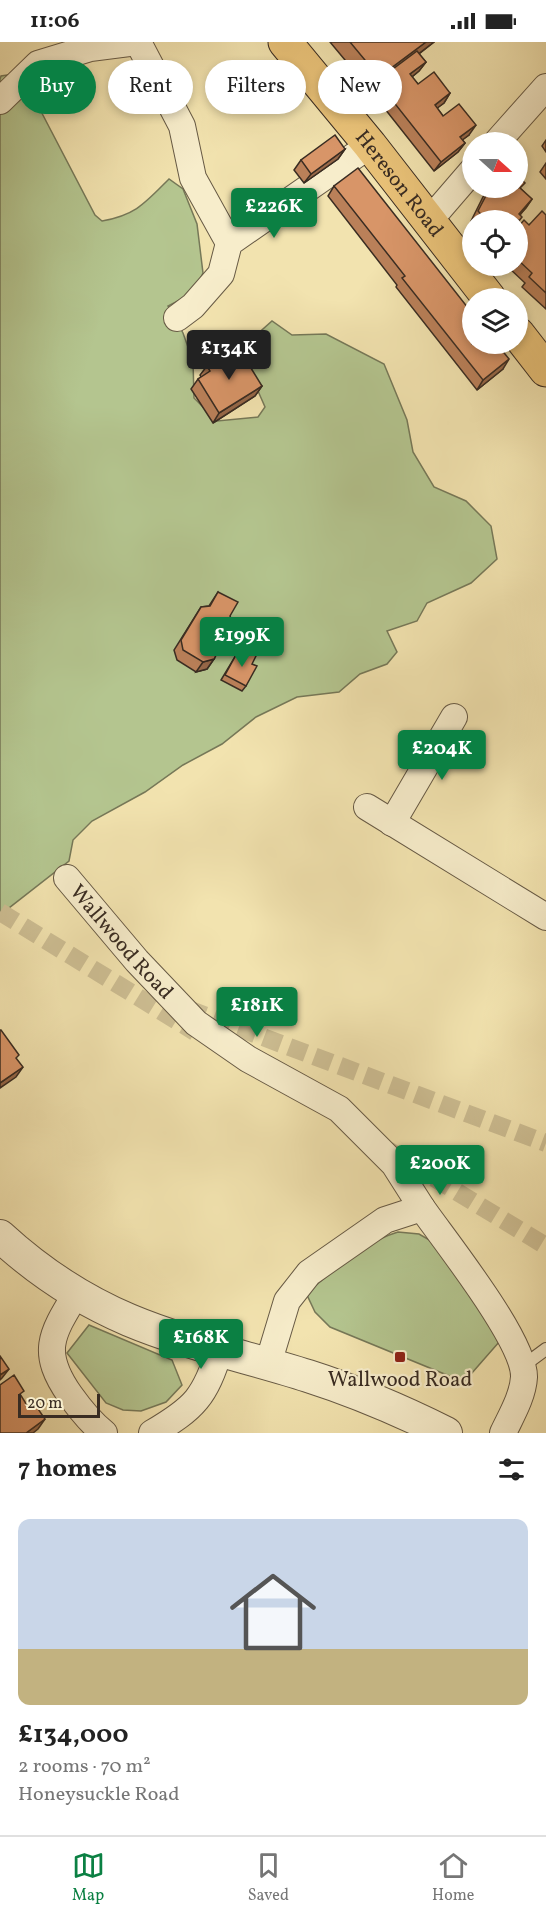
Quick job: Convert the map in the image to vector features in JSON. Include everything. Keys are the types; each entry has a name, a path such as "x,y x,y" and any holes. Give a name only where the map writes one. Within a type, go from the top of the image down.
{"main road":[{"name":"Hereson Road","path":"285,42 370,145 481,288"},
{"path":"528,347 546,370"}],"street":[{"path":"0,101 38,64 90,48 138,42 182,126 193,178 230,243"},
{"path":"506,132 546,87"},
{"path":"177,318 194,306 221,274 230,243 370,145"},
{"path":"428,222 462,183"},
{"path":"392,823 454,717"},
{"path":"367,807 546,917"},
{"name":"Wallwood Road","path":"66,878 137,961 196,1023 248,1059 339,1109 393,1164 508,1331 523,1366"},
{"path":"268,1364 287,1301 309,1273 385,1220 422,1208"},
{"path":"0,1236 44,1272 76,1294 129,1320 168,1335 339,1386 447,1433"},
{"path":"76,1294 61,1319 53,1340 51,1356 55,1370 63,1384 93,1424 104,1433"},
{"path":"152,1433 181,1416 193,1405 212,1373 220,1349"},
{"path":"503,1433 519,1398 524,1378 523,1366"}],"lane":[{"path":"523,1366 546,1349"}],"green space":[{"path":"18,73 18,114 42,114 95,215 102,221 123,215 139,207 169,179 183,189 197,224 203,273 193,293 168,306 183,333 193,361 194,398 217,421 258,417 265,407 254,382 246,344 272,321 292,335 326,334 384,364 407,420 413,452 434,487 466,501 491,526 497,559 471,583 427,603 417,621 387,631 397,652 387,664 360,674 339,692 297,697 256,717 222,744 183,765 145,792 92,821 73,840 69,861 0,915 0,79 1,76"},
{"path":"398,1232 419,1234 440,1246 500,1341 464,1382 330,1327 315,1312 307,1295 341,1264 374,1242"},
{"path":"89,1325 172,1360 182,1385 166,1402 141,1411 123,1410 106,1403 67,1353"}],"building":[{"path":"350,42 426,42 402,60 365,60"},
{"path":"417,51 426,62 410,74 418,84 434,72 450,93 435,105 443,116 459,104 476,125 467,132 462,132 460,137 462,145 441,162 402,113 402,62"},
{"path":"335,135 345,149 311,174 301,160"},
{"path":"358,168 462,300 462,354 402,278 405,276 334,186"},
{"path":"528,195 532,199 522,210 479,210 485,198 528,198"},
{"path":"542,211 546,215 546,293 529,277 532,273 528,269 529,225"},
{"path":"241,352 262,386 219,413 198,379 210,371 207,366 226,353 230,359"},
{"path":"462,354 505,354 509,359 483,380"},
{"path":"218,592 238,602 230,616 233,624 214,659 203,662 183,650 181,640 201,607 210,606"},
{"path":"247,650 257,654 252,664 257,666 246,686 225,675 236,655 243,659"},
{"path":"0,1030 19,1055 16,1058 23,1067 0,1083"},
{"path":"0,1356 9,1369 0,1375"},
{"path":"14,1375 24,1391 20,1394 28,1407 34,1403 45,1419 26,1433 0,1433 0,1385"}],"tunnel":[{"path":"0,912 195,1032"},
{"path":"188,1009 546,1143"},
{"path":"388,1150 546,1246"}],"place":[{"name":"Wallwood Road","path":"400,1357"}]}
